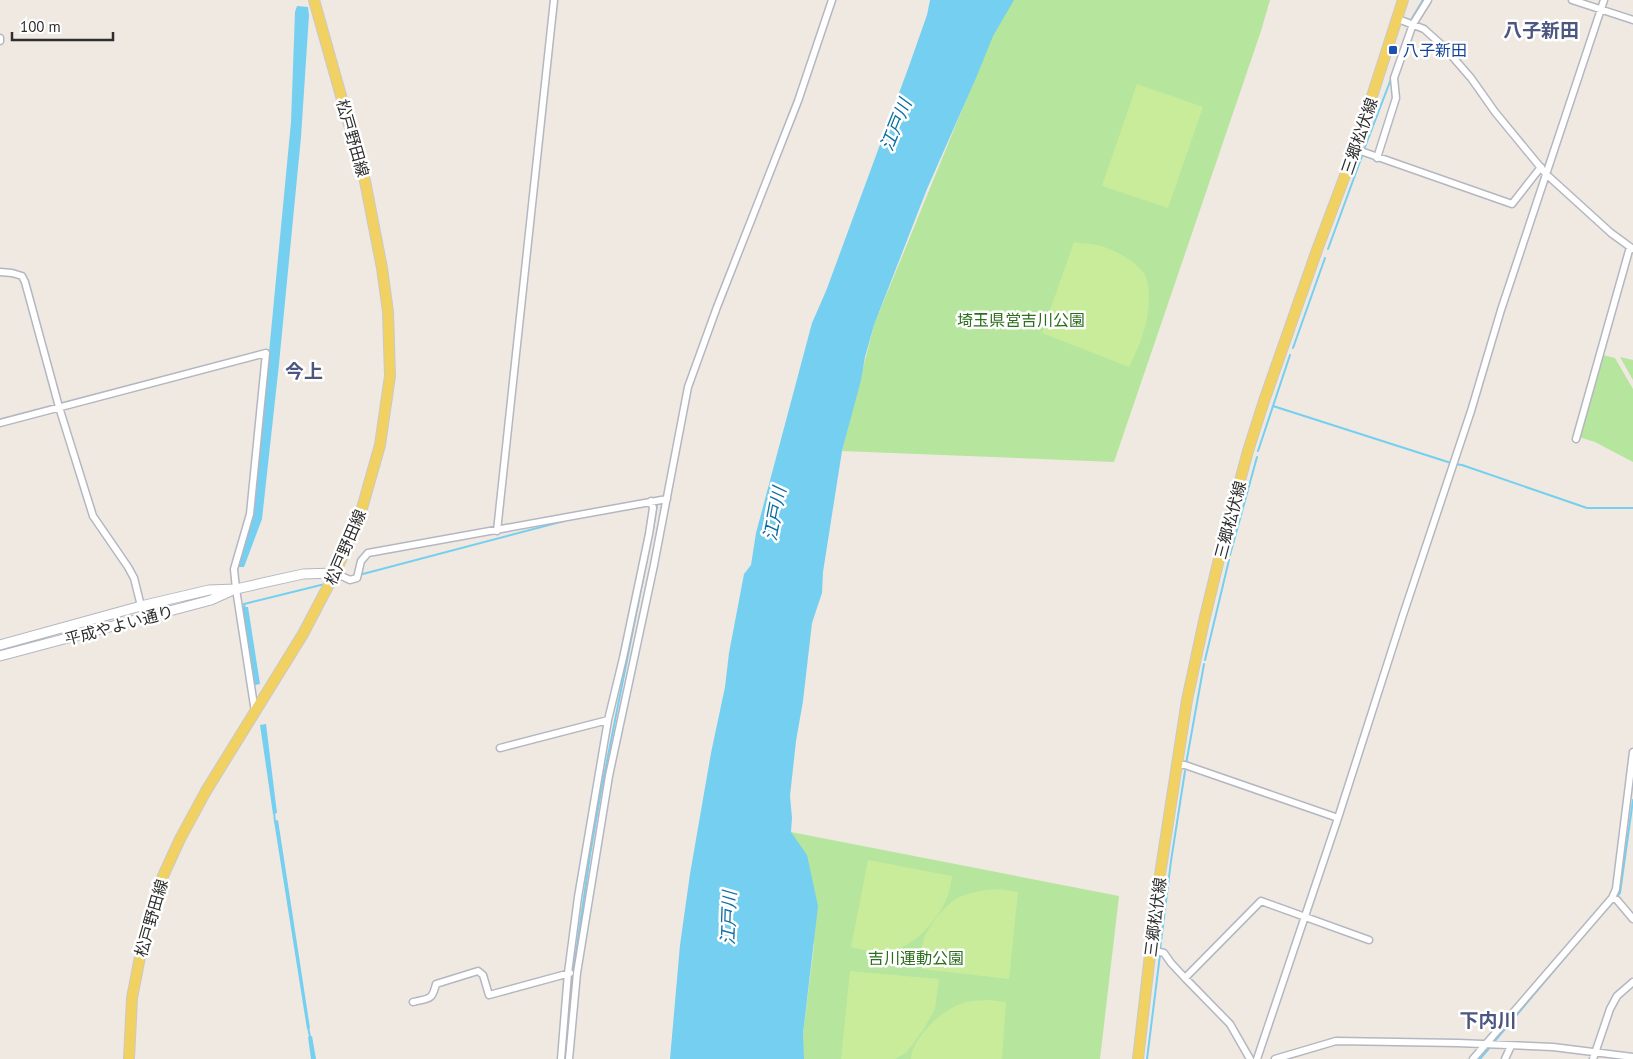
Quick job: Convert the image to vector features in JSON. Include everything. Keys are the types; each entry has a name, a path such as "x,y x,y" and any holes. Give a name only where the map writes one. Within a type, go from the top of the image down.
{"main road":[{"name":"松戸野田線","path":"129,1059 132,998 148,921 158,887 180,839 206,791 303,634 335,573 359,519 380,445 390,376 388,322 382,268 366,181 314,0"},
{"name":"三郷松伏線","path":"1138,1059 1153,950 1157,894 1187,700 1220,555 1248,451 1282,349 1355,149 1403,0"}],"street":[{"path":"497,531 554,0"},
{"path":"569,1059 577,973 609,776 667,499 683,412 694,369 798,101 832,0"},
{"path":"1377,158 1396,98 1394,78 1413,24 1428,0"},
{"path":"1572,0 1633,20"},
{"path":"1257,1059 1338,818 1471,411 1501,310 1604,0"},
{"path":"1398,19 1424,29 1455,59 1495,112 1546,174 1611,233 1631,248 1576,438"},
{"path":"1355,149 1512,204 1541,167"},
{"path":"0,272 12,272 22,276 25,282 58,407 93,516 134,578 141,606"},
{"path":"0,423 266,353 250,514 234,569 255,712"},
{"path":"335,573 350,580 357,578 361,561 368,554 667,499"},
{"path":"561,1059 568,973 578,897 608,720 649,534 653,508 651,501"},
{"name":"平成やよい通り","path":"0,645 141,606 209,590 236,589 302,574 335,573"},
{"name":"平成やよい通り","path":"0,656 211,600 236,589"},
{"path":"500,748 608,720"},
{"path":"1473,1059 1612,898 1616,889 1630,798 1633,752"},
{"path":"1178,765 1185,765 1338,818"},
{"path":"1612,898 1617,900 1633,919"},
{"path":"1185,978 1261,901 1369,940"},
{"path":"1153,950 1164,952 1171,963 1230,1024 1250,1059"},
{"path":"413,1002 432,997 435,993 436,984 478,971 483,975 489,995 568,973 577,973"},
{"path":"1594,1055 1610,1008 1617,996 1633,982"},
{"path":"1275,1059 1336,1041 1553,1046 1594,1055 1633,1057"},
{"path":"1505,1059 1511,1046"}],"green space":[{"name":"埼玉県営吉川公園","path":"1007,0 1270,0 1114,462 842,451 874,325"},
{"path":"1137,84 1203,107 1168,208 1102,186"},
{"path":"1074,242 1097,245 1116,252 1130,260 1146,276 1149,297 1147,318 1142,338 1129,367 1042,333"},
{"path":"1603,355 1615,358 1633,389 1633,462 1595,442 1579,437"},
{"path":"1620,357 1633,360 1633,380"},
{"name":"吉川運動公園","path":"791,832 1119,896 1100,1059 802,1059 803,1034 814,945"},
{"path":"868,860 952,876 948,895 939,913 917,938 898,949 879,952 851,947"},
{"path":"998,889 1018,892 1009,979 922,969 921,954 924,938 942,911 951,902 966,895"},
{"path":"850,971 939,979 935,1009 907,1052 895,1059 841,1059"},
{"path":"990,1000 1006,1002 1002,1059 911,1059 917,1042 923,1033 947,1011 963,1003"}],"water":[{"name":"江戸川","path":"930,0 1014,0 993,36 927,189 874,325 842,451 823,572 822,593 812,623 790,796 791,832 807,855 818,906 803,1034 804,1059 670,1059 680,945 690,874 744,574 751,565 756,533 812,323 826,291 909,66 927,15"},
{"path":"297,6 308,7 309,15 301,137 279,364 262,519 244,567 238,567 253,514 291,122 295,12"},
{"path":"242,607 248,607 260,684 255,685"},
{"path":"266,724 277,813 273,814 260,725"},
{"path":"278,820 310,1028 307,1029 274,821"},
{"path":"312,1036 316,1059 311,1059 308,1037"}],"waterway":[{"path":"1411,20 1423,0"},
{"path":"1399,56 1407,32"},
{"path":"1365,147 1391,79"},
{"path":"1328,249 1362,156"},
{"path":"1293,348 1325,258"},
{"path":"1258,451 1290,355"},
{"path":"1273,406 1451,463"},
{"path":"1230,555 1257,457"},
{"path":"1455,464 1587,508 1633,508"},
{"path":"653,529 657,504 655,503"},
{"path":"359,575 564,521"},
{"path":"567,1017 601,791 647,559"},
{"path":"1205,660 1229,560"},
{"path":"245,609 244,604 325,584"},
{"path":"1186,764 1204,664"},
{"path":"1160,950 1185,771"},
{"path":"1617,897 1620,893 1633,800"},
{"path":"274,812 275,822"},
{"path":"1602,914 1614,901"},
{"path":"1494,1042 1573,948"},
{"path":"1147,1059 1160,955"},
{"path":"308,1027 310,1037"},
{"path":"1480,1059 1491,1046"}],"place":[{"name":"八子新田","path":"1393,50"}],"district":[{"name":"八子新田","path":"1541,30"},
{"name":"今上","path":"304,371"},
{"name":"下内川","path":"1488,1020"}]}
